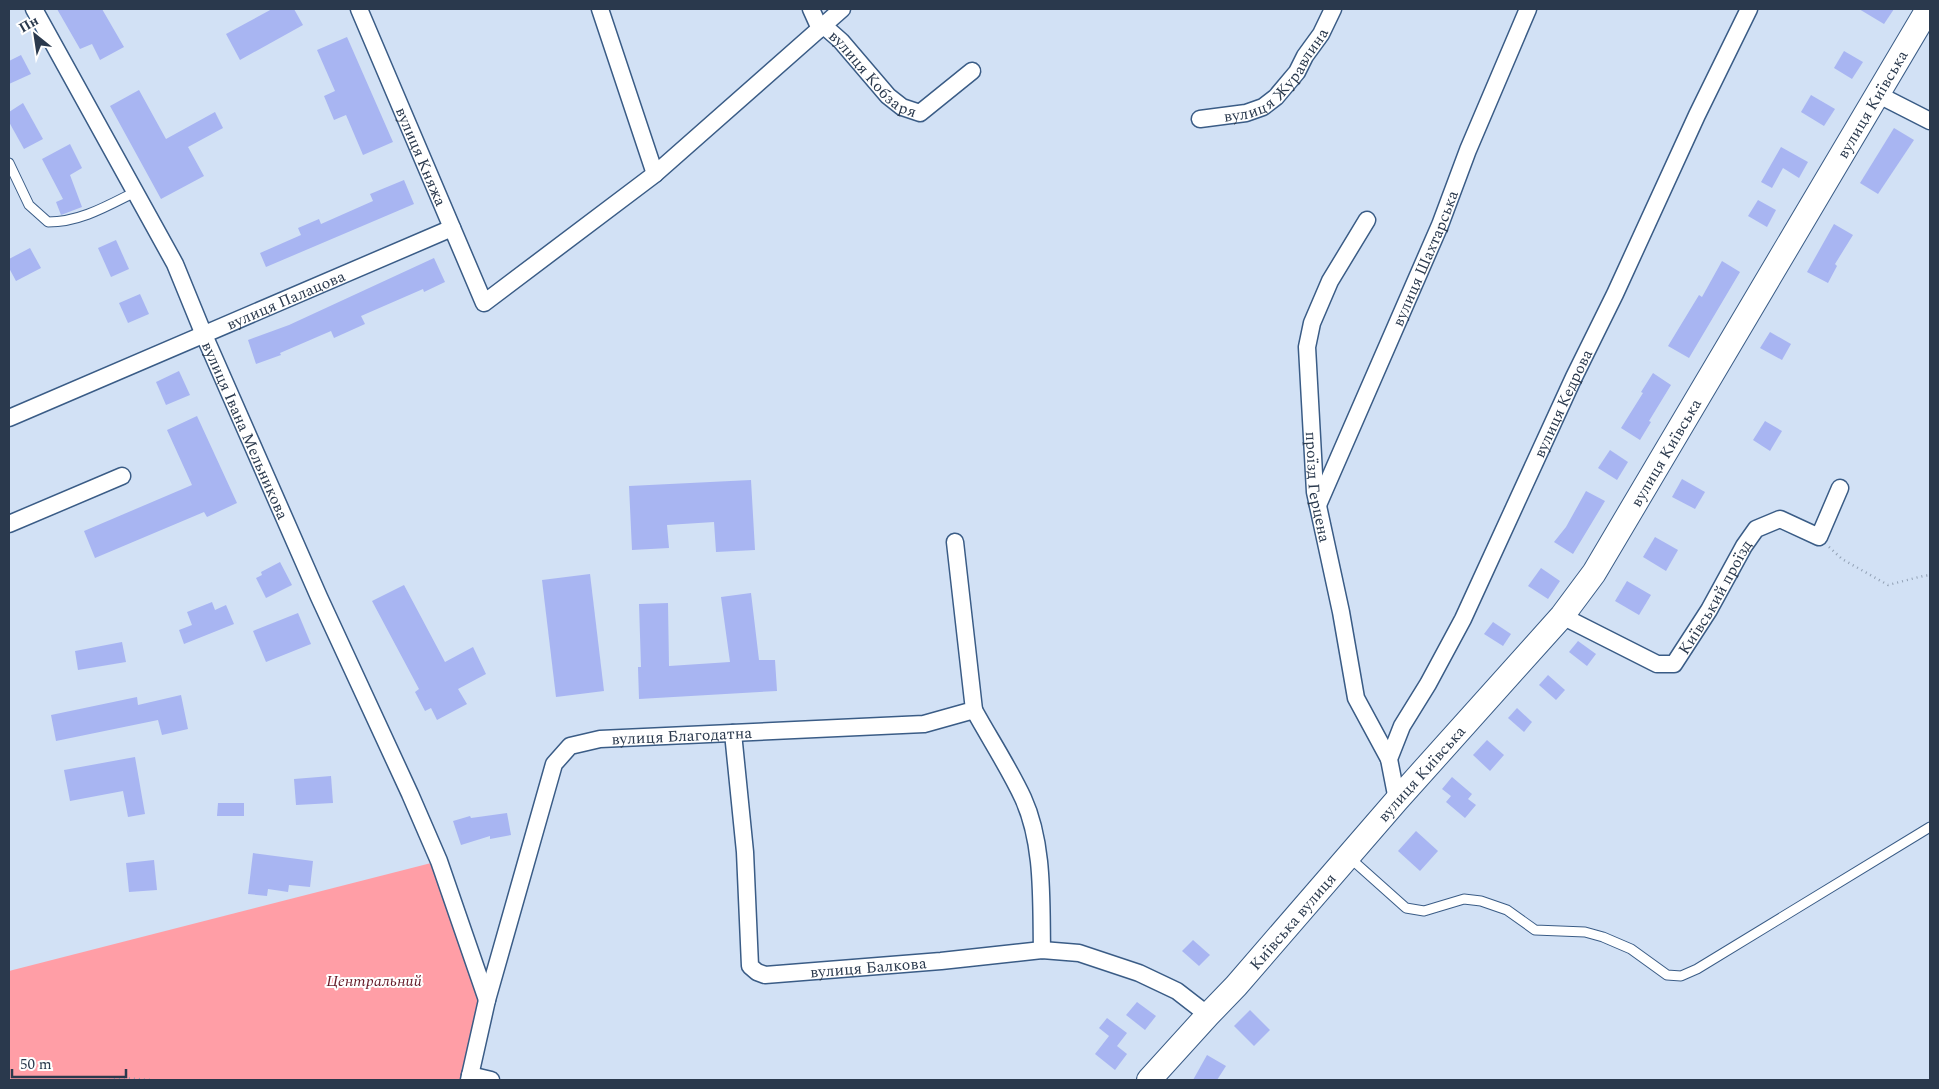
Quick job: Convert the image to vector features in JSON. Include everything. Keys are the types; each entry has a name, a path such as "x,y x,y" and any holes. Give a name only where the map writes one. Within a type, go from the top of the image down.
{"main road":[{"name":"вулиця Київська","path":"1349,857 1397,800 1562,616 1594,573 1928,9"},
{"name":"Київська вулиця","path":"1208,1015 1236,986 1349,857"},
{"path":"1149,1080 1208,1015"}],"street":[{"name":"вулиця Івана Мельникова","path":"34,9 175,264 319,598 439,861 487,1000"},
{"name":"вулиця Княжа","path":"359,9 484,303 655,174"},
{"path":"600,9 655,174 842,9"},
{"path":"811,9 822,27"},
{"name":"вулиця Журавлина","path":"1200,119 1246,113 1263,107 1276,97 1297,72 1333,9"},
{"name":"вулиця Шахтарська","path":"1318,505 1440,225 1468,150 1528,9"},
{"name":"вулиця Кедрова","path":"1389,759 1402,726 1428,684 1463,619 1574,377 1749,9"},
{"name":"вулиця Кобзаря","path":"822,27 841,41 888,96 902,107 920,113 972,71"},
{"path":"1877,94 1930,121"},
{"name":"проїзд Герцена","path":"1367,220 1330,281 1312,323 1307,347 1315,492 1356,698 1389,759"},
{"name":"вулиця Палацова","path":"9,418 452,228"},
{"path":"9,524 122,476"},
{"path":"1819,537 1840,488"},
{"name":"Київський проїзд","path":"1562,616 1657,664 1674,664 1709,610 1744,546 1756,529 1780,519 1819,537"},
{"path":"955,542 974,710 1023,799 1034,834 1040,882 1042,950"},
{"name":"вулиця Благодатна","path":"470,1078 487,1000 554,764 570,746 600,739 924,724 974,710"},
{"name":"вулиця Балкова","path":"733,733 745,852 750,966 757,972 765,975 941,961 1042,950 1079,953 1139,973 1177,992 1208,1015"},
{"path":"1389,759 1397,800"},
{"path":"470,1078 491,1080"}],"lane":[{"path":"9,163 29,205 48,222 63,222 80,218 134,192"},
{"path":"1349,857 1406,908 1424,911 1464,899 1480,902 1507,910 1535,930 1585,932 1603,937 1631,949 1667,975 1681,976 1697,970 1930,827"}],"path":[{"path":"1819,537 1842,560 1888,585 1930,575"},
{"path":"109,1080 124,1078 152,1080"}],"green space":[{"name":"Центральний","path":"439,861 487,1000 469,1080 9,1080 9,971"}],"building":[{"path":"57,9 102,9 124,47 100,60 92,44 80,49"},
{"path":"272,9 294,9 303,25 240,60 226,34"},
{"path":"1859,9 1894,9 1884,24"},
{"path":"347,37 393,142 363,155 346,115 334,120 324,96 335,91 317,50"},
{"path":"1844,51 1863,62 1852,79 1834,68"},
{"path":"21,55 31,74 9,84 9,61"},
{"path":"139,90 166,139 215,112 223,128 188,147 204,176 161,199 110,106"},
{"path":"1811,95 1835,109 1824,126 1801,112"},
{"path":"23,103 43,139 24,149 9,122 9,112"},
{"path":"1894,128 1914,140 1878,194 1860,183"},
{"path":"70,144 82,168 70,175 82,207 61,215 56,202 63,199 42,159"},
{"path":"1781,147 1808,162 1799,178 1783,168 1772,188 1761,182"},
{"path":"404,180 414,204 266,267 260,253 301,235 298,228 319,219 321,224 373,201 370,194"},
{"path":"1758,200 1776,210 1767,227 1748,216"},
{"path":"1834,224 1853,235 1835,264 1837,266 1828,283 1807,272"},
{"path":"116,240 129,269 111,277 98,248"},
{"path":"30,248 41,268 16,281 9,268 9,259"},
{"path":"434,258 445,282 424,292 423,289 361,316 365,324 334,338 331,331 280,353 281,355 256,364 248,340 289,325"},
{"path":"1722,261 1740,272 1689,358 1668,346 1699,295 1702,297"},
{"path":"140,294 149,314 128,323 119,303"},
{"path":"1770,332 1791,344 1782,360 1760,348"},
{"path":"179,371 190,395 166,405 156,382"},
{"path":"1653,373 1671,385 1640,440 1621,428"},
{"path":"197,416 237,503 207,517 204,512 95,558 84,531 192,485 167,430"},
{"path":"1765,421 1782,431 1770,451 1753,440"},
{"path":"1610,450 1628,462 1617,480 1598,468"},
{"path":"1682,479 1705,492 1695,509 1672,497"},
{"path":"751,480 755,550 716,552 714,522 667,525 669,548 632,550 629,486"},
{"path":"1586,491 1605,501 1573,554 1554,542 1566,527"},
{"path":"1655,537 1678,550 1666,571 1643,557"},
{"path":"280,562 292,585 266,598 256,578 262,575 261,572"},
{"path":"1541,568 1560,581 1548,599 1528,586"},
{"path":"590,574 604,691 556,697 542,580"},
{"path":"1627,581 1651,595 1639,615 1615,601"},
{"path":"404,585 445,662 473,647 486,674 458,689 467,704 437,720 431,708 425,711 415,692 419,689 372,601"},
{"path":"751,593 759,660 775,660 777,691 639,699 638,667 641,667 639,604 668,603 669,666 730,662 721,597"},
{"path":"212,602 215,610 226,605 234,624 184,644 179,630 192,625 187,612"},
{"path":"298,613 311,644 266,662 253,631"},
{"path":"1493,622 1511,634 1503,646 1484,634"},
{"path":"1578,641 1596,654 1587,666 1569,652"},
{"path":"122,642 126,662 78,670 75,651"},
{"path":"1548,675 1565,690 1556,700 1539,685"},
{"path":"181,695 188,729 162,735 158,720 56,741 51,715 137,697 138,705"},
{"path":"1517,708 1532,722 1524,732 1508,718"},
{"path":"1487,740 1504,755 1490,771 1473,755"},
{"path":"135,757 145,814 128,817 123,791 70,801 64,770"},
{"path":"331,776 333,803 296,805 294,779"},
{"path":"1452,777 1472,794 1468,799 1476,805 1465,818 1446,802 1451,796 1442,789"},
{"path":"218,803 244,803 244,816 217,816"},
{"path":"507,813 511,835 490,839 490,836 461,845 453,821 470,816 471,818"},
{"path":"1416,831 1438,851 1420,871 1398,851"},
{"path":"253,853 313,861 310,887 289,885 288,892 268,889 267,896 248,894"},
{"path":"154,860 157,890 129,892 126,863"},
{"path":"1193,940 1210,955 1199,966 1182,951"},
{"path":"1137,1002 1156,1016 1145,1030 1126,1015"},
{"path":"1250,1010 1270,1030 1254,1046 1234,1026"},
{"path":"1107,1018 1127,1033 1117,1046 1127,1054 1115,1070 1095,1054 1109,1036 1099,1028"},
{"path":"1207,1055 1226,1066 1217,1080 1193,1080"}]}
